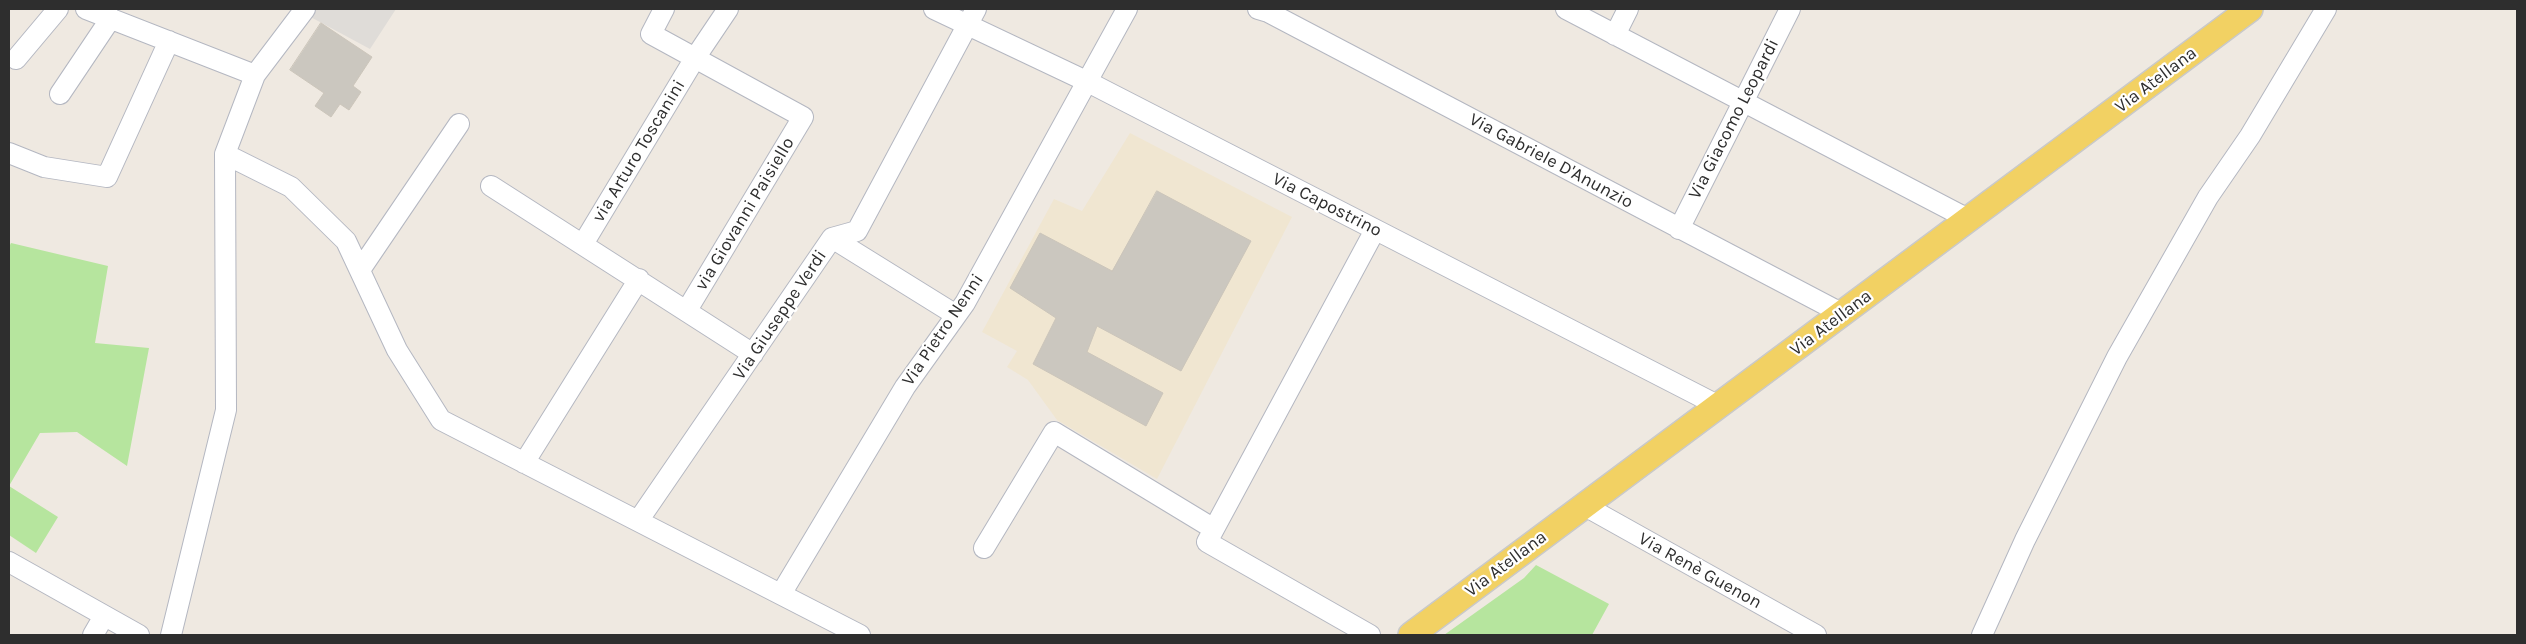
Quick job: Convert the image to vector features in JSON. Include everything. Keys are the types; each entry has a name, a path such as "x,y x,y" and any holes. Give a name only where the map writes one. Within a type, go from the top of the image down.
{"main road":[{"name":"Via Atellana","path":"1411,635 1970,220 2250,9"}],"street":[{"path":"16,59 58,9"},
{"path":"86,9 255,75"},
{"path":"171,635 226,410 225,154 255,75 305,9"},
{"path":"664,9 651,34 695,58"},
{"name":"via Arturo Toscanini","path":"583,244 695,58 728,9"},
{"name":"Via Capostrino","path":"934,9 972,17 1086,82 1719,406"},
{"name":"Via Pietro Nenni","path":"781,594 905,387 956,315 1127,9"},
{"name":"Via Gabriele D'Anunzio","path":"1258,9 1277,16 1679,229 1844,314"},
{"path":"1566,9 1970,220"},
{"path":"1615,35 1628,9"},
{"name":"Via Giacomo Leopardi","path":"1679,229 1790,9"},
{"path":"1982,635 2025,540 2117,357 2208,197 2250,136 2326,9"},
{"name":"Via Giuseppe Verdi","path":"638,521 832,238 857,231 972,17"},
{"path":"60,94 111,18"},
{"path":"9,153 44,167 107,177 169,41"},
{"name":"via Giovanni Paisiello","path":"687,310 803,117 695,58"},
{"path":"360,270 459,124"},
{"path":"225,154 291,187 346,241 396,350 441,420 856,634"},
{"path":"491,186 639,279 753,354"},
{"path":"1370,635 1208,542 1375,230"},
{"path":"832,238 956,315"},
{"path":"524,462 639,279"},
{"path":"984,548 1054,432 1214,529"},
{"name":"Via Renè Guenon","path":"1585,506 1816,635"},
{"path":"9,562 139,635"},
{"path":"94,635 104,616"}],"shaded area":[{"path":"308,9 396,9 370,49 305,14"},
{"path":"1130,133 1292,217 1157,479 1057,420 1028,380 1007,367 1017,351 982,332 1054,199 1082,211"}],"green space":[{"path":"11,243 108,266 95,343 149,348 127,466 77,432 40,433 9,486 9,247"},
{"path":"9,486 58,517 36,553 9,535"},
{"path":"1536,565 1609,604 1592,635 1444,635 1524,578"}],"building":[{"path":"321,23 372,57 353,86 361,92 349,110 340,104 331,117 315,106 324,93 290,70"},
{"path":"1157,191 1251,241 1181,371 1097,326 1087,352 1163,393 1146,426 1033,364 1056,318 1010,288 1040,233 1112,271"}]}
